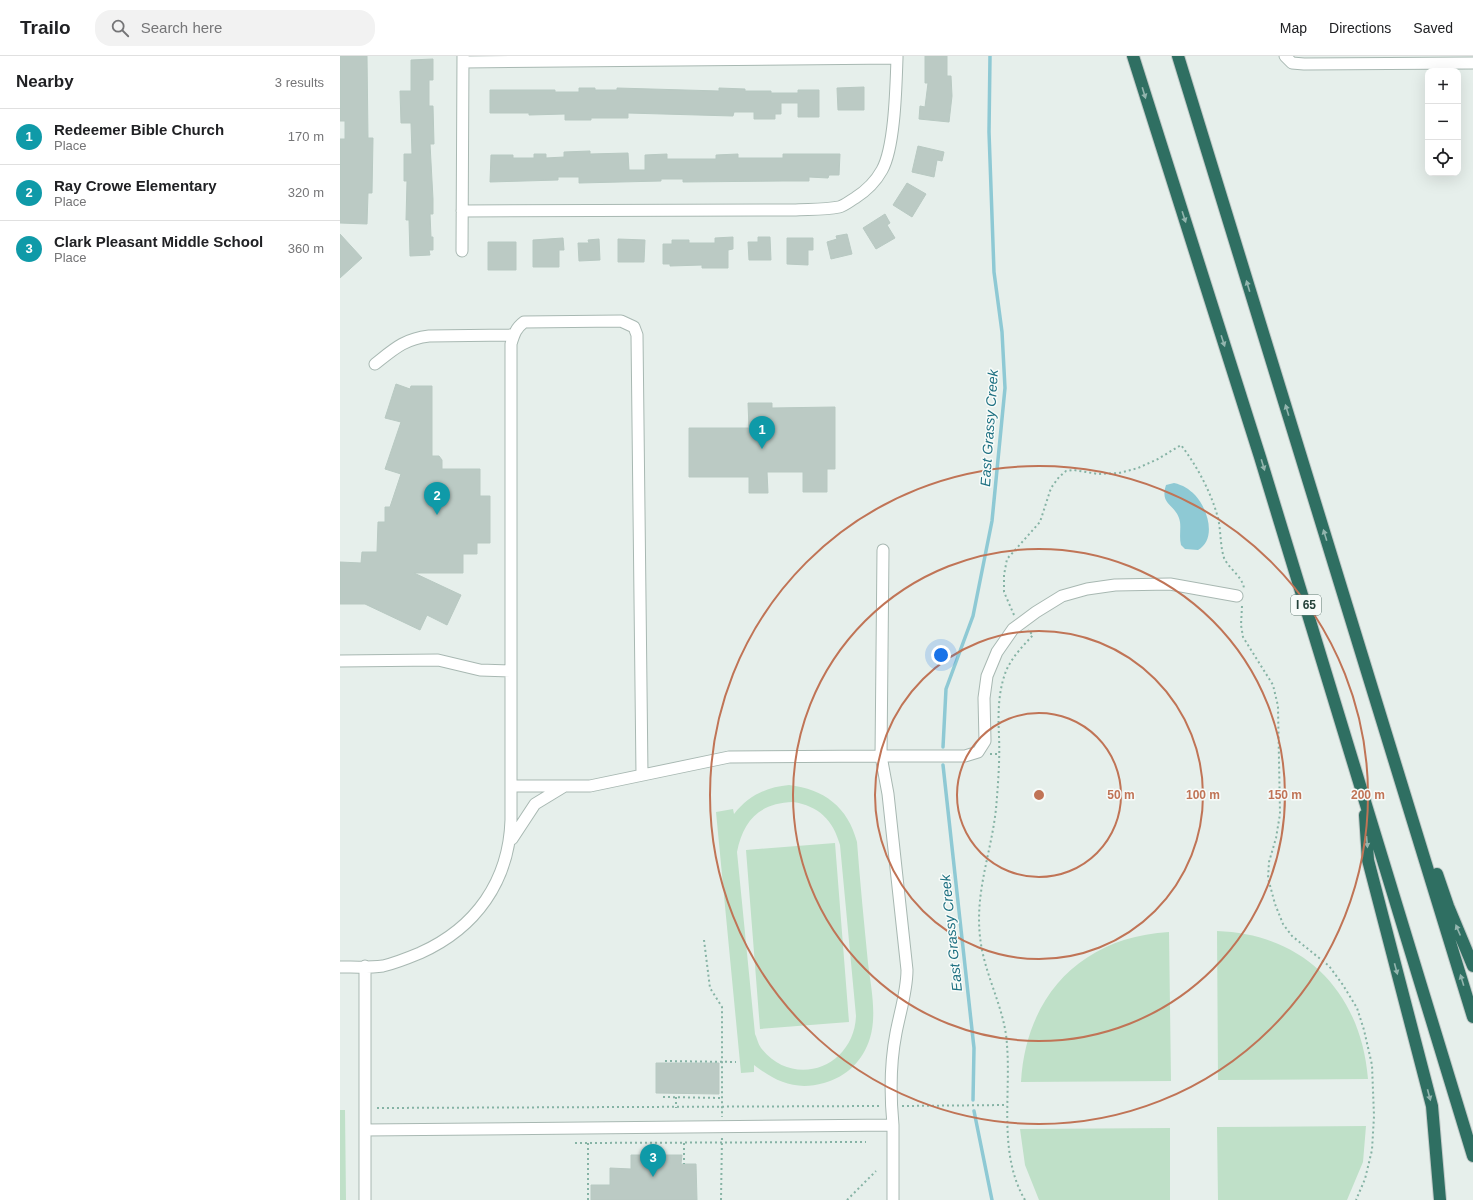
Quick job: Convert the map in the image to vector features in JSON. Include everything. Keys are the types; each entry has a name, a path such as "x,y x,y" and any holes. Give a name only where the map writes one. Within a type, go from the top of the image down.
{"highway":[{"name":"I 65","path":"1133,56 1258,450 1473,1156"},
{"path":"1178,56 1473,1017"},
{"path":"1331,554 1448,906 1473,966"},
{"path":"1362,790 1368,860 1432,1106 1440,1200"}],"street":[{"path":"1284,56 1292,63 1304,64 1431,60 1473,63"},
{"path":"462,211 793,210 840,207 860,194 873,183 882,169 886,159 896,89 897,57 463,59 463,134 462,211 462,251"},
{"path":"340,967 382,966 402,961 435,946 461,929 486,900 502,869 509,842 511,786 511,344 518,327 524,322 621,321 634,327 637,334 642,775"},
{"path":"375,364 401,343 415,337 514,335"},
{"path":"883,550 881,756 888,794 907,970 907,982 895,1034 891,1071 893,1200"},
{"path":"511,786 590,786 729,757 965,756 978,752 985,741 984,698 987,676 997,652 1013,630 1021,623 1062,596 1087,589 1115,585 1170,584 1242,595"},
{"path":"340,661 438,660 480,670 511,671"},
{"path":"509,842 526,815 536,804 565,786"},
{"path":"365,966 365,1200"},
{"path":"365,1130 893,1125"}],"path":[{"path":"1025,1200 1021,1193 1011,1159 1007,1105 1007,1045 1003,1017 983,959 980,936 979,899 983,874 991,844 996,809 999,737 998,716 1000,694 1006,670 1018,651 1033,635 1014,616 1004,592 1004,575 1007,558 1040,522 1051,488 1059,477 1066,471 1074,470 1098,474 1119,473 1138,468 1158,460 1181,445 1205,483 1218,518 1224,557 1229,566 1243,582 1241,619 1243,637 1273,685 1278,706 1280,814 1276,838 1269,862 1268,878 1275,904 1283,924 1292,936 1329,966 1344,985 1357,1008 1364,1030 1372,1065 1374,1116 1372,1150 1366,1179 1356,1200"},
{"path":"704,940 710,988 722,1006 721,1200"},
{"path":"665,1061 736,1062"},
{"path":"663,1097 722,1098"},
{"path":"676,1097 676,1108"},
{"path":"377,1108 676,1108 1007,1105"},
{"path":"575,1143 866,1142"},
{"path":"588,1143 588,1200"},
{"path":"684,1143 684,1164"},
{"path":"847,1200 876,1171"}],"green space":[{"path":"789,785 802,787 824,796 841,810 848,819 853,830 857,842 873,1001 873,1020 870,1038 858,1061 853,1067 839,1077 824,1083 804,1086 778,1080 754,1065 754,1072 741,1073 716,812 733,809 734,814 751,797 765,790","holes":["793,802 802,804 817,811 829,821 840,845 856,1016 853,1034 845,1048 834,1060 820,1067 805,1070 789,1068 774,1061 761,1048 755,1034 737,852 748,823 762,810 781,803"]},
{"path":"835,843 849,1022 760,1029 746,850"},
{"path":"1217,931 1248,935 1277,943 1302,956 1323,974 1340,995 1354,1020 1363,1048 1368,1079 1218,1080"},
{"path":"1169,932 1171,1081 1021,1082 1025,1051 1034,1023 1047,998 1064,976 1085,959 1110,945 1138,936"},
{"path":"340,1110 345,1110 346,1200 340,1200"},
{"path":"1366,1126 1363,1162 1347,1200 1218,1200 1217,1127"},
{"path":"1170,1128 1170,1200 1039,1200 1025,1165 1020,1129"}],"water":[{"path":"1174,483 1186,488 1195,495 1204,508 1207,516 1209,531 1207,539 1204,545 1198,550 1185,549 1181,545 1180,522 1176,512 1167,501 1164,492 1166,485"}],"building":[{"path":"340,56 367,56 368,138 373,138 372,193 368,193 367,224 340,223 340,139 345,139 345,121 340,121"},
{"path":"925,56 947,56 947,76 951,76 952,96 949,122 919,119 920,106 925,107 928,83 925,83"},
{"path":"433,59 433,80 429,80 429,106 433,106 434,144 430,144 433,214 430,214 433,250 429,250 430,255 410,256 409,220 406,220 407,181 404,181 404,154 412,154 411,123 401,123 400,91 411,91 411,60"},
{"path":"864,87 864,110 838,110 837,88"},
{"path":"579,88 595,88 595,90 617,90 617,88 719,91 719,88 745,89 745,91 771,91 771,93 798,93 798,90 819,90 819,117 798,117 798,103 781,103 781,114 775,114 775,119 754,119 754,112 734,112 733,116 628,113 628,118 591,118 591,120 565,120 565,114 529,115 529,113 490,113 490,90 555,90 555,92 579,92"},
{"path":"918,146 944,152 942,161 937,160 934,177 912,172"},
{"path":"590,151 590,154 628,153 629,170 645,170 645,155 667,154 667,159 716,159 716,155 738,154 738,158 783,158 783,154 840,154 839,175 829,175 828,178 809,177 809,181 683,182 683,179 661,179 661,181 579,183 579,177 558,177 558,180 490,182 491,155 513,155 513,158 534,158 534,154 546,154 546,158 564,157 564,152"},
{"path":"907,183 926,194 912,217 893,205"},
{"path":"885,214 890,223 887,225 895,238 876,249 863,228"},
{"path":"340,234 362,258 340,278"},
{"path":"847,234 852,254 831,259 827,242 837,239 836,236"},
{"path":"733,237 733,249 728,250 728,268 702,268 702,265 670,266 670,264 663,264 663,244 672,244 672,240 689,240 689,243 715,243 715,238"},
{"path":"758,237 770,237 771,260 749,260 748,242 758,242"},
{"path":"563,238 564,250 559,250 559,267 533,267 533,240"},
{"path":"787,238 813,238 813,250 808,250 808,265 787,264"},
{"path":"599,239 600,260 579,261 578,243 589,243 588,240"},
{"path":"618,239 645,240 644,262 618,262"},
{"path":"488,242 516,242 516,270 488,270"},
{"path":"396,384 410,389 411,386 432,386 432,456 439,456 442,460 442,469 480,469 480,496 490,496 490,543 477,543 477,554 463,554 463,573 414,573 461,595 447,625 427,615 420,630 365,604 340,604 340,562 361,563 362,552 377,552 378,522 385,522 385,507 390,507 401,474 385,469 401,422 385,418"},
{"path":"748,403 772,403 772,408 835,407 835,469 827,469 827,492 803,492 803,472 767,472 768,493 749,493 749,477 689,477 689,428 749,428"},
{"path":"656,1063 719,1063 719,1094 656,1093"},
{"path":"631,1155 682,1155 681,1164 696,1164 697,1200 591,1200 591,1185 610,1185 610,1168 631,1169"}],"waterway":[{"name":"East Grassy Creek","path":"943,747 946,689 973,616 992,521 1005,388 1002,332 994,272 989,132 990,56"},
{"name":"East Grassy Creek","path":"943,765 974,1048 973,1100"},
{"name":"East Grassy Creek","path":"974,1111 992,1200"}],"place":[{"name":"Redeemer Bible Church","path":"762,449"},
{"name":"Ray Crowe Elementary","path":"437,515"},
{"name":"Clark Pleasant Middle School","path":"653,1177"}]}
